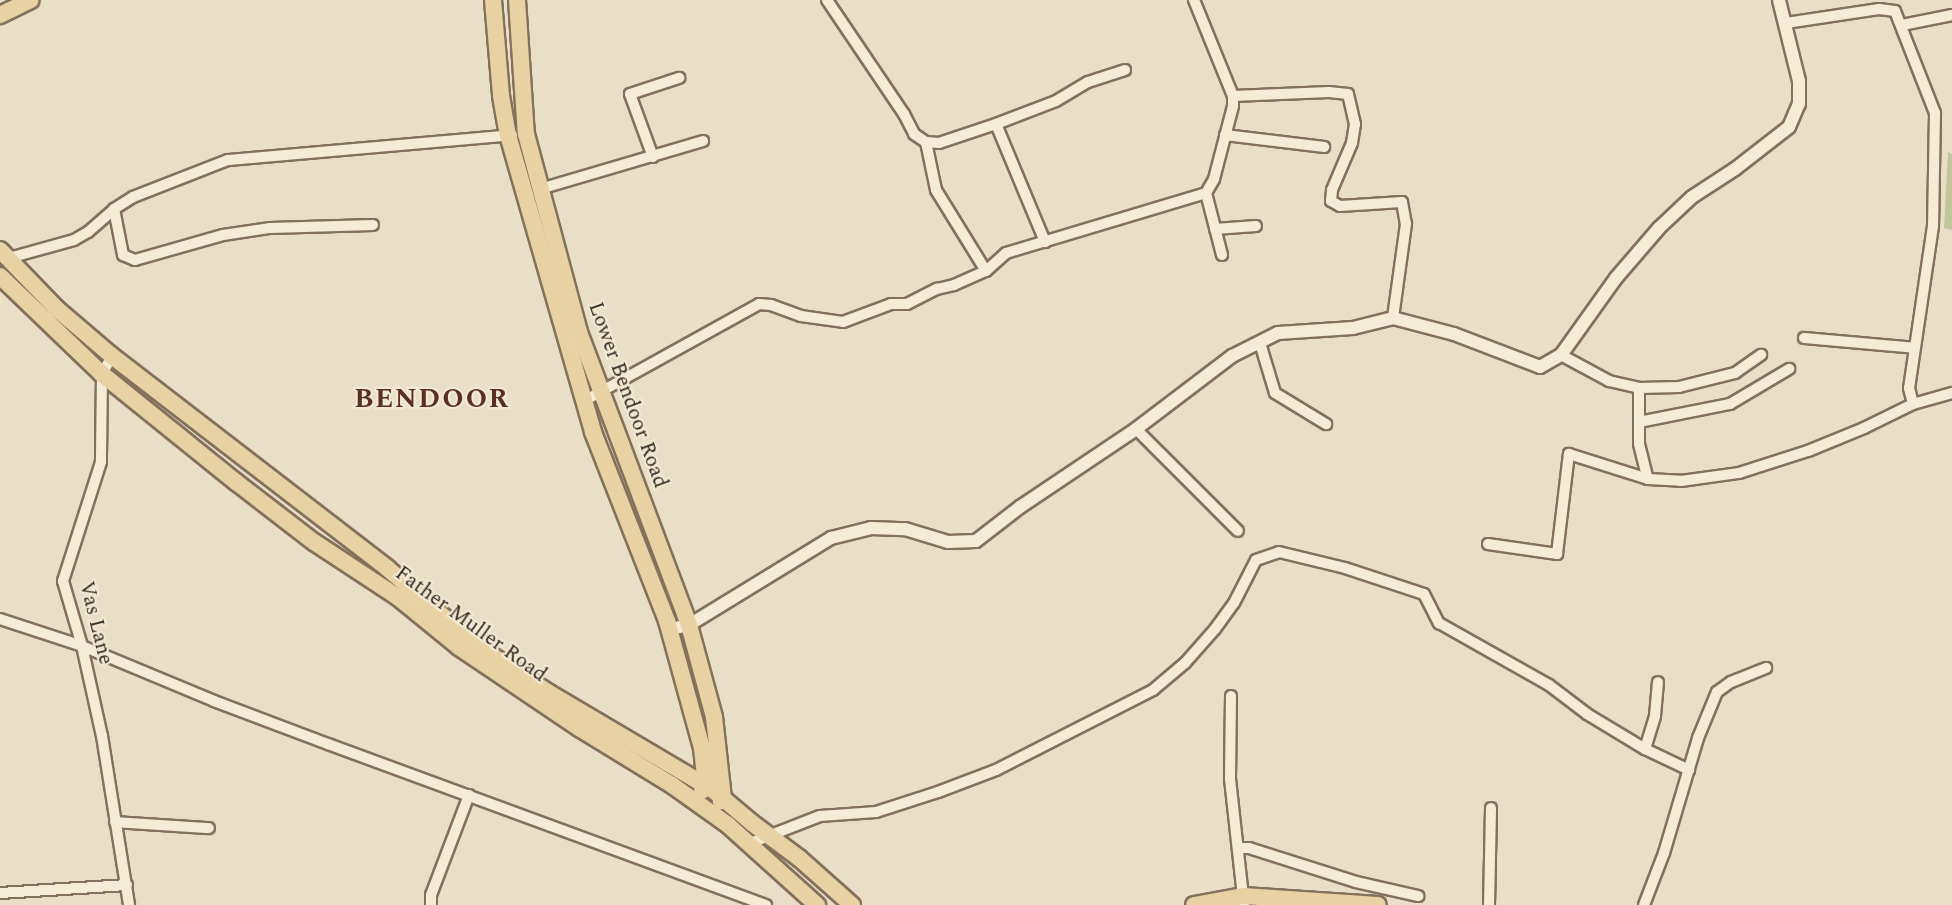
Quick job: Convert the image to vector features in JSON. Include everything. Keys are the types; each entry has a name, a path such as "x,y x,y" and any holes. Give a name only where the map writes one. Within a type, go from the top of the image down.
{"main road":[{"path":"0,15 31,0"},
{"path":"493,0 501,96 508,135 593,432 670,629 702,748 706,786 695,801"},
{"name":"Lower Bendoor Road","path":"517,0 526,134 540,189 579,332 689,625 714,717 723,798"},
{"path":"5,254 57,309 112,356 387,568 480,648 549,693 706,786 799,858 852,905"},
{"name":"Father Muller Road","path":"0,276 102,374 236,482 314,542 399,598 459,647 579,728 695,801 817,905"},
{"path":"710,812 723,798"},
{"path":"1194,905 1244,901 1378,905"}],"street":[{"path":"827,0 869,59 914,134 926,142 939,143 996,124 1056,100 1088,82 1125,70"},
{"path":"584,401 759,304 771,305 801,316 843,322 891,304 906,304 937,289 954,285 986,271 1006,253 1206,193 1214,179 1233,106 1233,96 1194,0"},
{"path":"670,629 689,625 831,538 871,528 906,529 948,542 976,540 1020,507 1137,429 1232,356 1278,333 1353,328 1393,318 1454,334 1540,367 1561,355 1616,278 1659,228 1692,197 1735,169 1789,127 1799,104 1799,81 1779,0"},
{"path":"1786,23 1879,9 1895,11 1935,113 1933,226 1909,388 1913,404"},
{"path":"1902,25 1952,15"},
{"path":"653,157 630,94 679,78"},
{"path":"1233,96 1329,92 1348,94 1354,115 1354,134 1332,190 1331,201 1340,206 1402,202 1406,224 1393,318"},
{"path":"996,124 1045,242"},
{"path":"5,254 74,240 88,232 114,209 149,189 228,160 526,134"},
{"path":"1225,135 1324,147"},
{"path":"540,189 703,141"},
{"path":"926,142 936,190 986,271"},
{"path":"1206,193 1222,255"},
{"path":"114,209 123,255 135,260 223,235 270,228 373,225"},
{"path":"1215,229 1256,226"},
{"path":"1804,338 1915,348"},
{"path":"1260,343 1275,393 1326,424"},
{"path":"1561,355 1609,381 1639,388 1679,387 1735,373 1761,355"},
{"name":"Vas Lane","path":"112,356 102,374 101,462 63,581 82,646 102,736 129,905"},
{"path":"1639,422 1730,404 1788,369"},
{"path":"1639,388 1639,444 1648,479"},
{"path":"1488,544 1557,554 1569,453 1648,479 1681,481 1739,473 1808,451 1864,428 1913,404 1951,390"},
{"path":"1137,429 1238,531"},
{"path":"748,844 819,816 876,812 996,770 1153,690 1185,663 1215,629 1234,603 1256,560 1279,552 1345,568 1377,581 1424,594 1439,623 1549,685 1587,714 1645,749 1689,770"},
{"path":"0,619 82,646 214,701 766,905"},
{"path":"1644,905 1664,853 1698,738 1717,692 1731,682 1766,668"},
{"path":"1645,749 1655,716 1658,682"},
{"path":"1231,696 1230,779 1244,901"},
{"path":"430,905 431,895 469,795"},
{"path":"1489,905 1491,808"},
{"path":"115,822 209,828"},
{"path":"1238,848 1249,848 1356,882 1418,896"},
{"path":"0,893 127,885"}],"green space":[{"path":"1948,152 1952,154 1952,230 1944,228"}],"district":[{"name":"BENDOOR","path":"432,400"}]}
